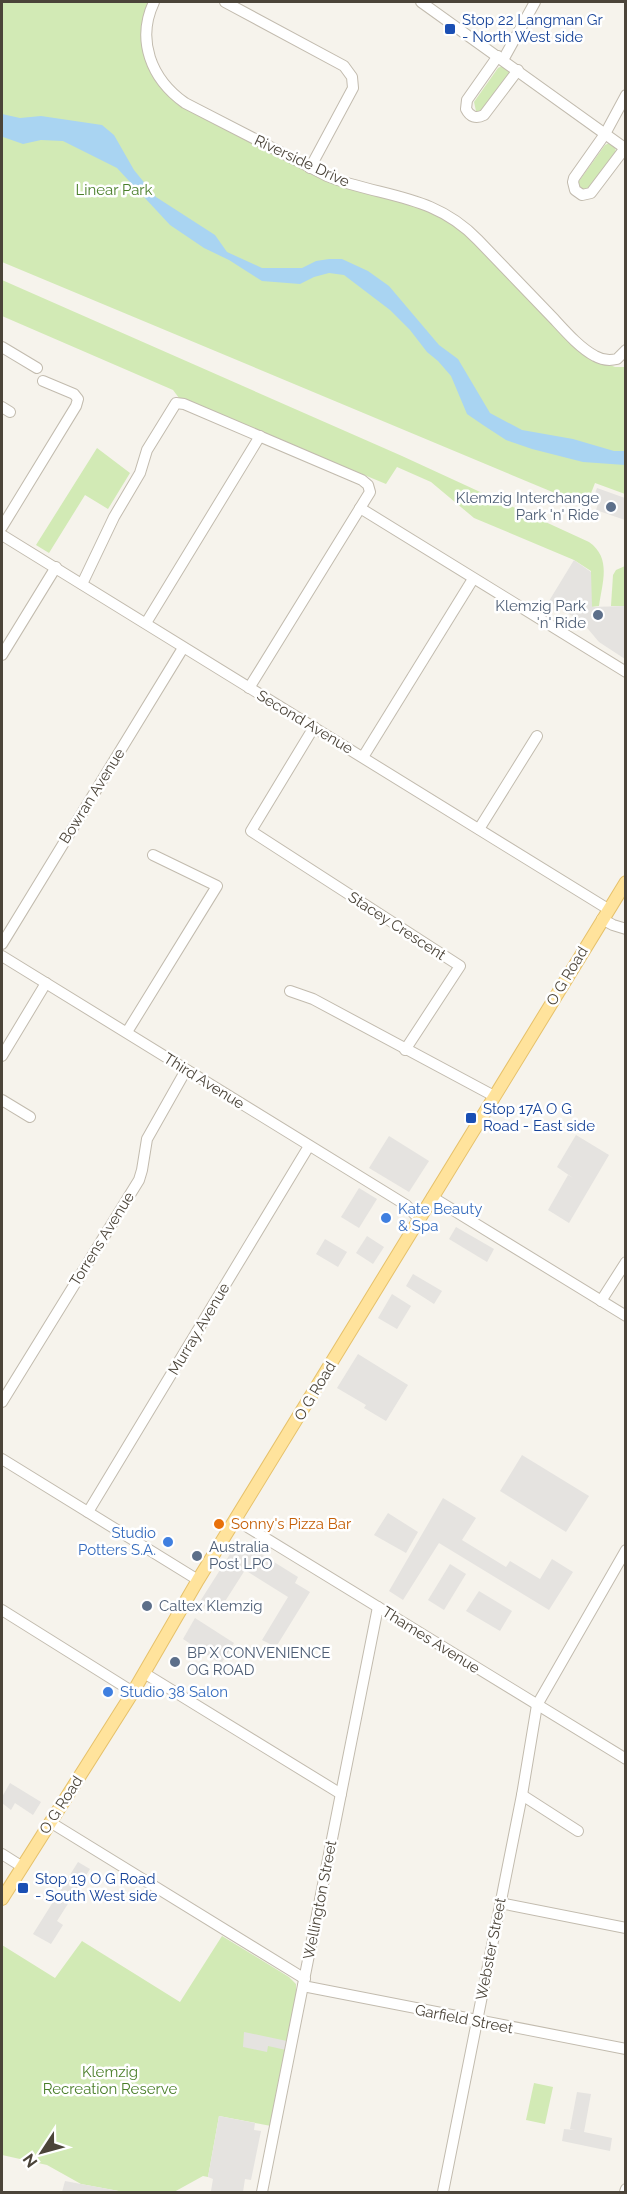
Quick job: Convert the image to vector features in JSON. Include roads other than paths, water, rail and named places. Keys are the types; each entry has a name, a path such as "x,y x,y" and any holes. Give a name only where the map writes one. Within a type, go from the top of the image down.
{"main road":[{"name":"O G Road","path":"2,1899 133,1692 198,1580 626,882"}],"street":[{"name":"Riverside Drive","path":"154,2 147,23 148,53 161,82 172,94 310,168 346,184 411,199 439,211 476,238 560,326 594,356 611,360 617,359 624,352"},
{"path":"225,2 344,66 352,77 353,88 310,168"},
{"path":"421,2 518,70 605,134 625,148 591,193 582,195 577,193 573,187 574,178 605,134 626,95"},
{"path":"518,70 483,115 475,117 470,115 466,109 467,100 501,58 535,2"},
{"path":"3,351 37,368"},
{"path":"2,527 76,406 78,399 74,394 43,381"},
{"path":"82,584 114,517 140,473 147,450 176,403 184,404 362,480 368,485 370,492 249,688"},
{"path":"146,623 260,436"},
{"path":"360,508 626,672"},
{"name":"Second Avenue","path":"2,535 479,829 605,914 614,925 626,929"},
{"path":"2,655 56,567"},
{"path":"363,757 473,579"},
{"name":"Bowran Avenue","path":"2,944 183,648"},
{"name":"Stacey Crescent","path":"314,727 251,831 460,966 405,1050"},
{"path":"479,829 537,736"},
{"path":"127,1032 217,886 153,855"},
{"name":"Third Avenue","path":"2,956 406,1205 419,1219"},
{"path":"2,1056 46,983"},
{"path":"290,991 313,999 494,1096"},
{"name":"Torrens Avenue","path":"2,1402 138,1180 147,1139 186,1070"},
{"path":"2,1100 30,1117"},
{"name":"Murray Avenue","path":"88,1512 309,1146"},
{"path":"430,1202 626,1316"},
{"name":"Third Avenue","path":"406,1205 430,1202"},
{"path":"601,1301 626,1262"},
{"path":"2,1459 198,1580"},
{"name":"Thames Avenue","path":"236,1520 626,1759"},
{"path":"537,1705 626,1550"},
{"name":"Wellington Street","path":"262,2193 378,1607"},
{"path":"2,1610 133,1692"},
{"path":"144,1673 340,1794"},
{"name":"Webster Street","path":"443,2193 522,1794 537,1705"},
{"path":"522,1794 578,1831"},
{"path":"50,1822 304,1983"},
{"path":"2,1854 21,1866"},
{"path":"500,1902 626,1928"},
{"name":"Garfield Street","path":"304,1983 477,2021 626,2049"}],"water":[{"path":"2,114 20,118 41,116 102,125 114,135 134,170 156,197 215,235 227,252 262,268 302,268 316,261 342,259 368,271 389,286 439,345 458,359 490,413 522,430 573,439 614,451 625,451 625,465 583,462 506,440 467,414 451,376 438,361 427,352 390,310 344,275 329,273 300,284 262,281 229,260 204,248 170,225 117,168 63,141 41,140 23,144 3,137"}],"place":[{"name":"Stop 22 Langman Gr - North West side","path":"450,29"},
{"name":"Klemzig Interchange Park 'n' Ride","path":"611,507"},
{"name":"Klemzig Park 'n' Ride","path":"598,615"},
{"name":"Stop 17A O G Road - East side","path":"471,1118"},
{"name":"Kate Beauty & Spa","path":"386,1218"},
{"name":"Sonny's Pizza Bar","path":"219,1524"},
{"name":"Studio Potters S.A.","path":"168,1542"},
{"name":"Australia Post LPO","path":"197,1556"},
{"name":"Caltex Klemzig","path":"147,1606"},
{"name":"BP X CONVENIENCE OG ROAD","path":"175,1662"},
{"name":"Studio 38 Salon","path":"108,1692"},
{"name":"Stop 19 O G Road - South West side","path":"23,1888"}],"park label":[{"name":"Linear Park","path":"114,190"},
{"name":"Klemzig Recreation Reserve","path":"110,2080"}]}
